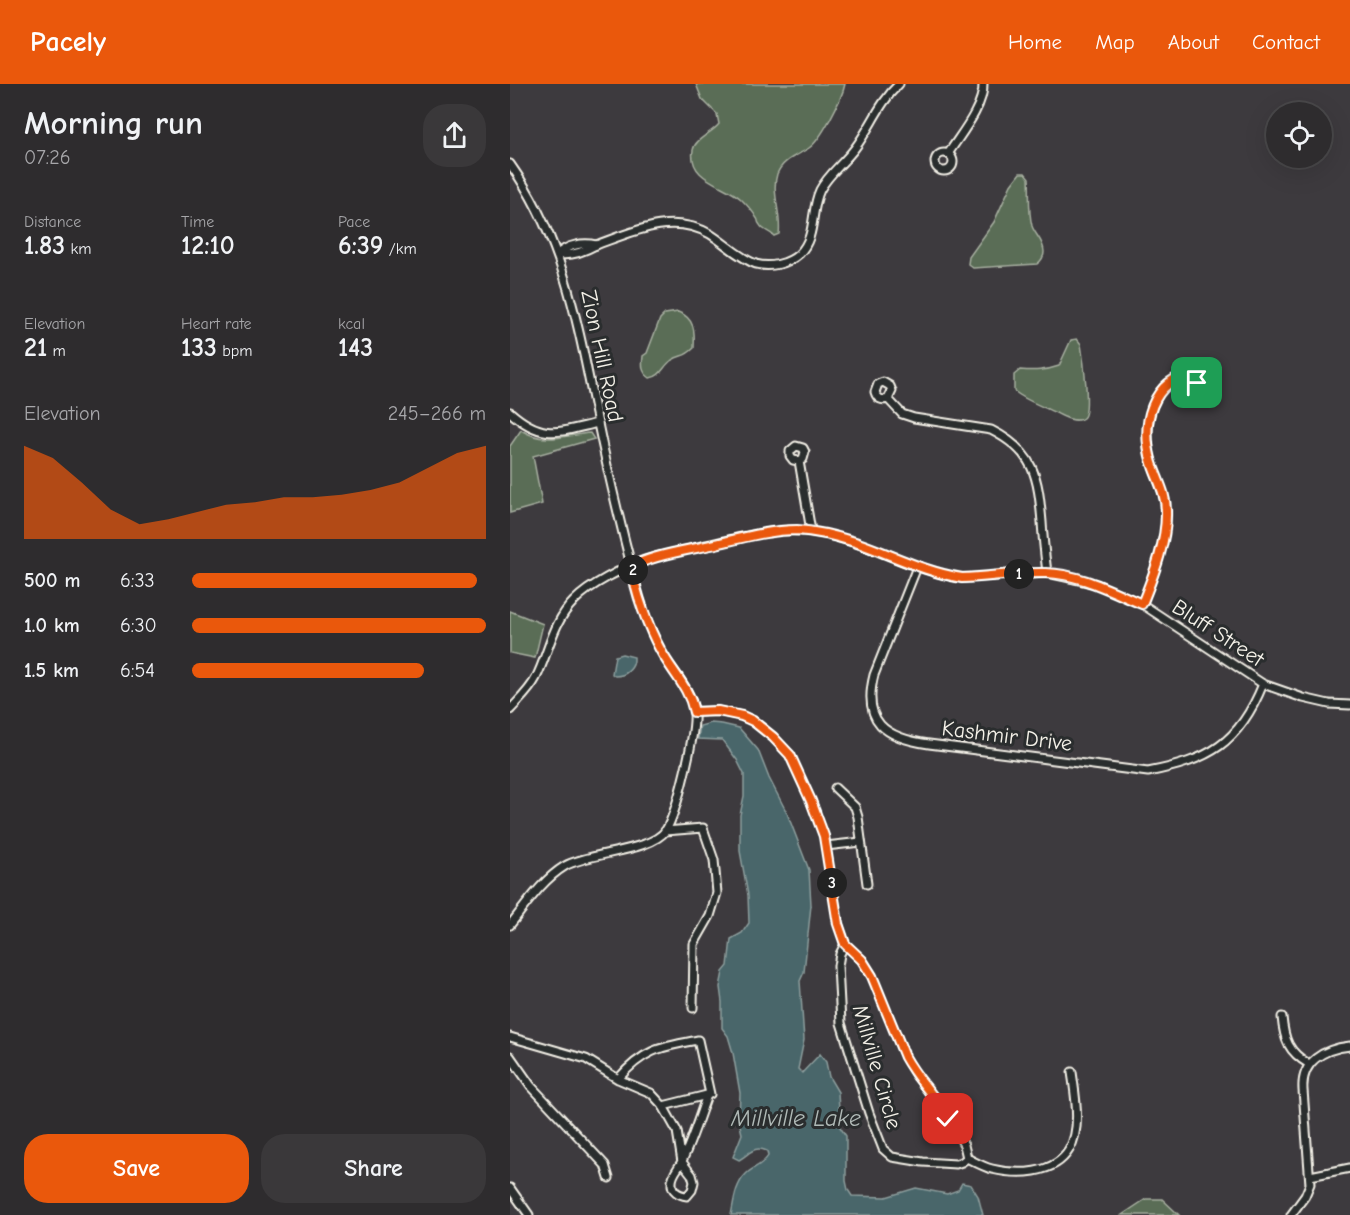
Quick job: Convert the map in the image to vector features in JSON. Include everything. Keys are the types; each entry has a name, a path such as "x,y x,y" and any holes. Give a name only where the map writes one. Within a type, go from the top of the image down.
{"street":[{"path":"558,254 580,252 652,226 681,224 710,234 756,264 774,266 789,261 797,256 808,242 814,207 827,179 854,150 873,117 899,84"},
{"path":"948,154 979,105 983,94 983,84"},
{"name":"Zion Hill Road","path":"510,164 541,215 558,254 576,312 598,423 633,575 656,641 689,693 694,712"},
{"path":"1142,604 1163,536 1166,517 1166,500 1150,452 1149,432 1152,407 1157,395 1165,385 1176,378 1195,372"},
{"path":"888,399 902,414 914,418 991,430 1021,452 1037,479 1047,573"},
{"path":"510,412 528,426 545,432 564,431 598,423"},
{"path":"799,461 811,531"},
{"name":"Bluff Street","path":"510,710 536,679 562,614 575,599 590,588 632,566 665,554 788,530 811,531 853,542 917,567 962,578 1047,573 1078,578 1142,604 1263,684 1303,698 1329,704 1350,705"},
{"name":"Kashmir Drive","path":"917,567 874,675 870,693 871,705 878,722 886,731 897,737 928,744 1148,772 1179,766 1202,758 1227,740 1244,722 1263,684"},
{"name":"Millville Circle","path":"694,712 718,711 753,721 782,745 796,766 826,846 838,924 845,944 862,960 872,976 905,1057 915,1074 942,1108 964,1145 967,1158 962,1162 956,1164 914,1161 892,1157 883,1149 869,1113 841,1023 838,966 845,944"},
{"path":"510,925 542,885 566,866 583,859 645,844 656,839 665,831 674,811 689,753 694,712"},
{"path":"835,788 855,807 861,829 867,884"},
{"path":"665,831 703,828 714,860 717,893 710,916 694,944 693,1008"},
{"path":"826,846 861,842"},
{"path":"1282,1017 1288,1047 1309,1064"},
{"path":"510,1037 586,1059 618,1079 651,1093 663,1106 677,1131 682,1162 692,1175 694,1182 687,1196 682,1196 671,1185 672,1178 682,1162 707,1095 710,1094 698,1040 659,1049 641,1056 618,1079"},
{"path":"1291,1215 1305,1196 1310,1176 1302,1084 1309,1064 1317,1056 1350,1046"},
{"path":"510,1056 531,1086 604,1165 609,1178"},
{"path":"967,1158 990,1169 1020,1173 1035,1172 1049,1167 1064,1156 1072,1142 1076,1122 1072,1072"},
{"path":"663,1106 707,1095"},
{"path":"1310,1176 1330,1174 1350,1168"},
{"path":"510,1188 529,1215"}],"green space":[{"path":"696,84 845,84 835,109 814,144 787,161 777,174 775,189 779,234 774,236 763,229 753,212 741,199 709,180 696,168 693,160 694,146 719,124 717,114 702,99"},
{"path":"1020,173 1025,173 1029,178 1031,220 1033,229 1043,245 1043,257 1037,264 973,268 968,264 969,257 994,222 1011,185"},
{"path":"678,312 688,318 693,326 694,348 669,362 660,373 650,378 642,365 643,356 647,353 660,319 665,314"},
{"path":"1077,339 1081,344 1086,383 1086,406 1083,418 1073,420 1065,417 1029,401 1014,391 1014,375 1020,370 1040,370 1059,366 1071,340"},
{"path":"521,430 530,435 547,438 590,433 594,439 533,456 542,504 510,513 510,446"},
{"path":"510,611 543,624 535,658 510,653"},
{"path":"1146,1199 1162,1199 1179,1215 1122,1215"}],"water":[{"path":"622,654 634,657 633,665 626,673 615,676 612,674 615,656"},
{"name":"Millville Lake","path":"711,723 739,728 758,750 787,813 809,870 811,905 804,972 800,981 804,1040 798,1069 802,1073 820,1054 826,1062 829,1077 838,1092 840,1127 846,1136 848,1190 852,1196 886,1197 916,1188 947,1194 958,1190 962,1183 971,1185 978,1196 983,1215 731,1215 742,1178 768,1156 767,1151 758,1149 739,1160 733,1157 742,1134 739,1121 740,1093 733,1053 728,1036 722,1028 720,987 723,972 728,966 731,939 742,933 749,923 748,895 740,851 740,815 744,796 744,774 722,740 698,739 700,726"}],"route":[{"path":"948,1119 905,1057 872,976 862,960 845,944 838,924 824,836 790,755 773,737 753,721 742,716 718,711 694,712 689,693 660,649 650,626 632,566 665,554 777,531 800,530 853,542 949,576 962,578 1047,573 1078,578 1142,604 1166,524 1166,500 1150,452 1149,419 1153,401 1165,385 1182,375 1195,372 1197,383"}]}
